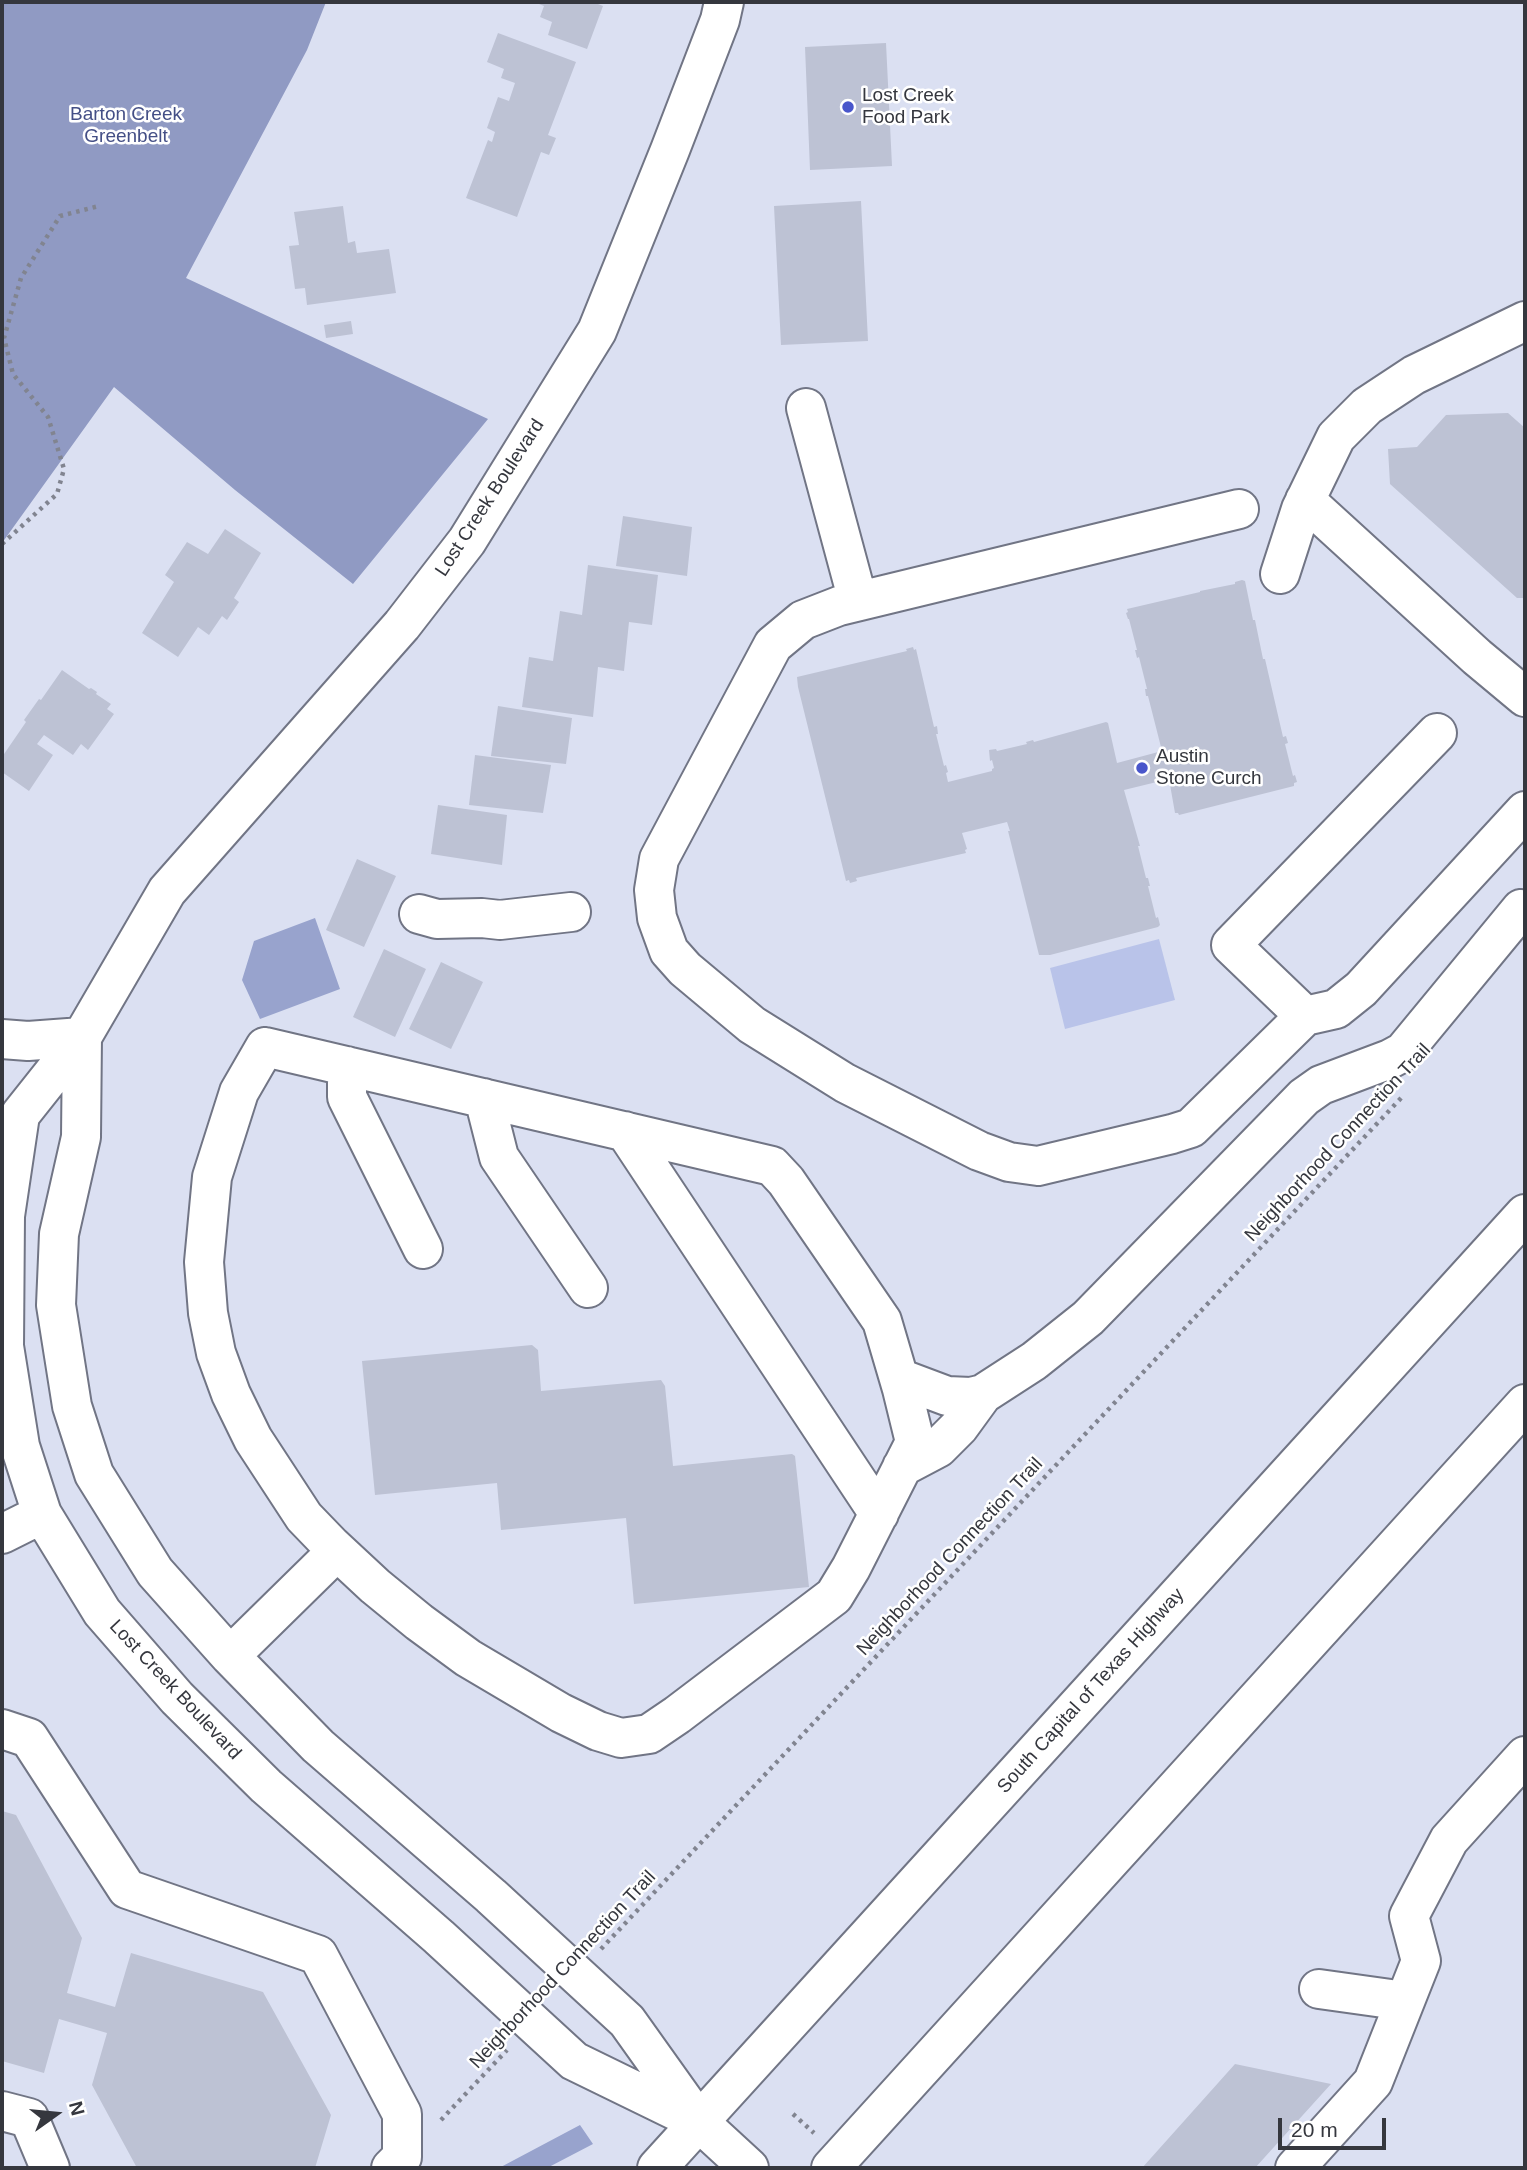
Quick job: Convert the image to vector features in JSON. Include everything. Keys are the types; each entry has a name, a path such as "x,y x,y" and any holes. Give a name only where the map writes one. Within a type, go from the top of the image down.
{"main road":[{"name":"Lost Creek Boulevard","path":"699,2122 574,2061 439,1937 266,1786 177,1698 102,1612 42,1514 20,1447 4,1346 5,1216 20,1115 82,1037 167,891 402,625 467,541 597,331 670,150 720,20 724,2"},
{"path":"1280,574 1306,499 1336,437 1367,406 1414,375 1525,321"},
{"path":"806,408 859,601"},
{"path":"1306,499 1477,657 1525,696"},
{"path":"1239,509 839,606 803,620 773,645 659,859 654,890 657,918 670,951 685,969 752,1025 845,1083 979,1151 1009,1161 1038,1166 1191,1128 1305,1016 1336,1009 1361,989 1525,811"},
{"path":"1305,1016 1231,945 1437,733"},
{"path":"902,1467 938,1448 959,1427 984,1394 1034,1361 1088,1318 1304,1097 1321,1085 1403,1052 1524,907"},
{"path":"419,914 437,919 500,920 571,912"},
{"name":"Lost Creek Boulevard","path":"82,1037 81,1137 59,1234 57,1305 72,1406 94,1475 155,1572 229,1656 318,1746 491,1896 627,2021 699,2122 749,2168"},
{"path":"2,1039 28,1041 82,1037"},
{"path":"265,1047 484,1098 772,1166 786,1181 882,1321 900,1378 915,1442 834,1596 677,1716 649,1734 621,1738 597,1731 561,1713 468,1658 375,1586 304,1517 280,1482 253,1439 231,1394 216,1353 208,1313 204,1262 212,1177 239,1092 265,1047"},
{"path":"347,1066 347,1097 423,1249"},
{"path":"484,1098 499,1157 588,1288"},
{"path":"625,1131 879,1514"},
{"name":"South Capital of Texas Highway","path":"657,2168 1525,1214"},
{"path":"900,1378 947,1396 971,1397 984,1394"},
{"path":"824,2152 1525,1404"},
{"path":"2,1534 42,1514"},
{"path":"229,1656 337,1551"},
{"path":"2,1729 29,1738 127,1889 318,1955 402,2114 402,2157 391,2168"},
{"path":"1295,2168 1373,2082 1421,1961 1409,1916 1449,1840 1525,1756"},
{"path":"1319,1989 1405,2001"},
{"path":"2,2111 29,2118 50,2168"}],"path":[{"path":"2,544 57,494 64,469 48,417 13,374 4,338 21,278 60,216 99,206"},
{"name":"Neighborhood Connection Trail","path":"577,1975 1410,1087"},
{"name":"Neighborhood Connection Trail","path":"433,2129 533,2023"},
{"path":"793,2114 824,2152"}],"shaded area":[{"path":"315,918 340,989 260,1019 242,980 254,941"},
{"path":"1159,939 1175,1000 1065,1029 1050,968"},
{"path":"580,2125 593,2144 547,2168 499,2168"}],"green space":[{"name":"Barton Creek Greenbelt","path":"2,2 326,2 307,50 186,278 488,419 353,584 235,490 114,387 2,543"}],"building":[{"path":"599,2 598,4 603,6 587,49 548,35 552,22 540,17 544,6 539,4"},
{"path":"498,33 576,62 548,135 556,138 549,155 541,152 517,217 466,198 488,140 492,142 495,132 487,128 498,97 509,101 515,83 501,78 504,69 487,62"},
{"name":"Lost Creek Food Park","path":"886,43 892,166 810,170 805,47"},
{"path":"861,201 868,341 781,345 774,206"},
{"path":"343,206 348,243 355,241 357,253 389,249 396,293 307,305 305,288 295,289 289,246 299,245 294,212"},
{"path":"351,321 353,334 326,338 324,325"},
{"path":"1508,413 1525,428 1525,598 1517,598 1390,484 1388,449 1417,447 1446,415"},
{"path":"623,516 692,527 687,576 616,566"},
{"path":"225,529 261,553 234,598 239,602 227,620 222,616 209,635 198,627 178,657 142,633 174,582 165,575 187,542 208,554"},
{"path":"588,565 658,575 652,625 629,622 624,671 598,667 593,717 522,707 529,657 553,661 560,611 582,615"},
{"name":"Austin Stone Curch","path":"1245,581 1283,737 1286,736 1288,743 1285,744 1293,776 1295,775 1297,782 1294,786 1179,815 1175,813 1169,779 1124,790 1160,925 1158,927 1050,955 1039,955 1007,822 962,833 966,853 856,878 857,881 850,883 849,880 846,881 797,677 907,651 906,649 913,647 916,649 934,727 937,726 936,734 948,772 948,782 992,771 994,768 989,750 997,751 1027,744 1026,742 1033,740 1034,742 1106,722 1117,763 1162,751 1146,696 1147,689 1135,650 1127,609 1235,584"},
{"path":"62,670 97,692 96,694 111,704 107,709 114,714 88,750 81,744 73,755 44,735 37,744 53,755 29,791 2,772 2,757 26,722 24,720"},
{"path":"498,706 572,718 566,764 491,756"},
{"path":"475,755 551,765 543,813 469,805"},
{"path":"438,805 507,815 502,865 431,854"},
{"path":"357,859 396,876 364,947 326,930"},
{"path":"384,949 426,969 395,1037 353,1017"},
{"path":"441,962 483,982 451,1049 409,1029"},
{"path":"532,1345 538,1350 541,1391 661,1380 665,1386 673,1466 792,1454 795,1456 809,1587 634,1604 626,1518 501,1530 497,1483 375,1495 362,1361"},
{"path":"2,1811 16,1815 82,1938 67,1993 115,2007 131,1953 263,1992 331,2115 315,2168 137,2168 92,2085 107,2033 59,2019 44,2073 2,2061"},
{"path":"1235,2064 1331,2084 1255,2168 1142,2168"}],"place":[{"name":"Lost Creek Food Park","path":"848,107"},
{"name":"Austin Stone Curch","path":"1142,768"}]}
